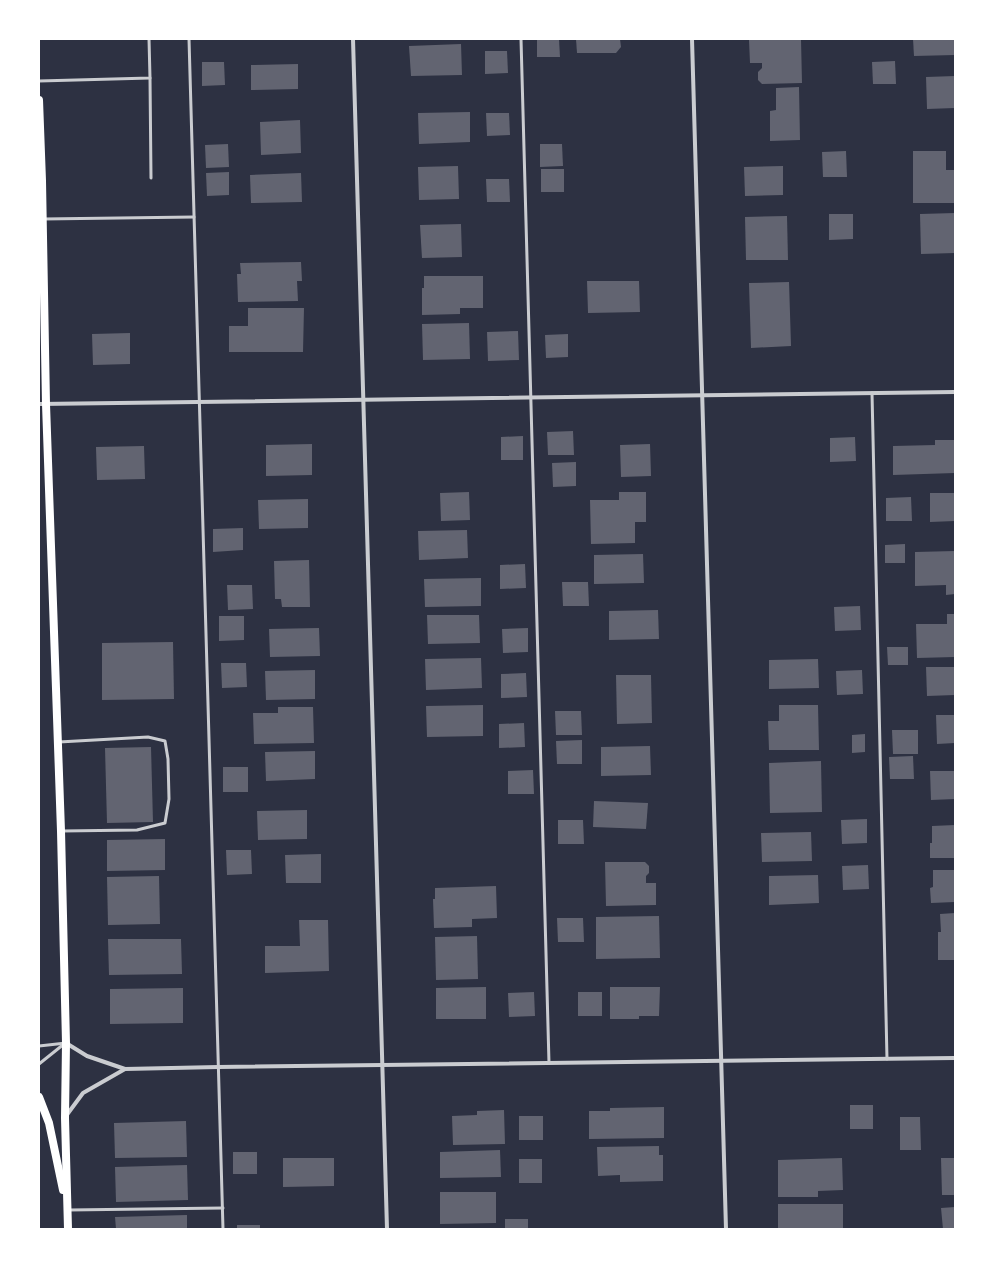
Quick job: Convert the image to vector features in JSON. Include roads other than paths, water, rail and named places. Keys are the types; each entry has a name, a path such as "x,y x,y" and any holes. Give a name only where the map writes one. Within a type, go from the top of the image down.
{"main road":[{"path":"39,100 43,219 42,404 61,831 66,1043 65,1118 68,1229"},
{"path":"39,1097 49,1122 68,1210"}],"street":[{"path":"353,39 387,1229"},
{"path":"692,39 726,1229"},
{"path":"42,404 955,392"},
{"path":"66,1043 87,1056 125,1069 955,1058"},
{"path":"65,1118 83,1093 125,1069"}],"lane":[{"path":"149,39 151,178"},
{"path":"189,39 223,1229"},
{"path":"521,39 549,1063"},
{"path":"39,81 150,78"},
{"path":"43,219 194,217"},
{"path":"872,393 887,1059"},
{"path":"58,742 148,737 165,741 168,759 169,799 165,823 137,830 61,831"},
{"path":"39,1046 66,1043"},
{"path":"39,1064 66,1043"},
{"path":"68,1210 222,1208"}]}
